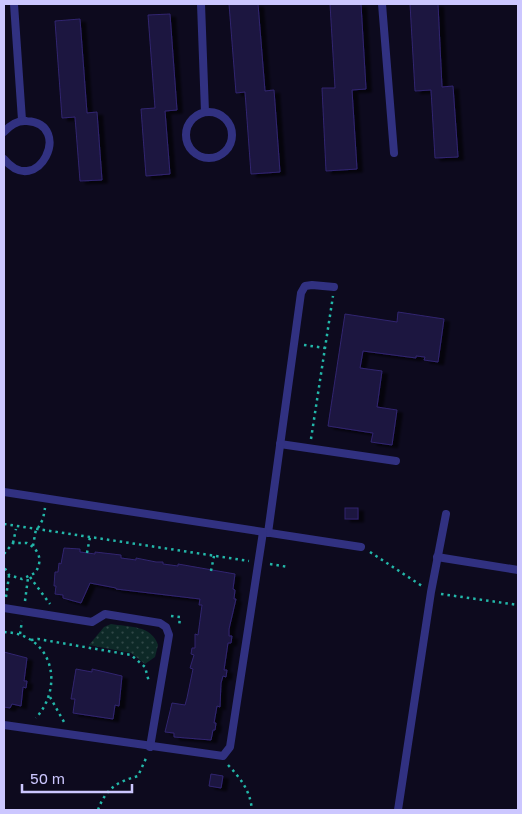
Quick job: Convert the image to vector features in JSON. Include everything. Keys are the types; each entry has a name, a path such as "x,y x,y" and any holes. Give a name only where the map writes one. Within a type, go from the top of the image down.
{"lane":[{"path":"14,4 22,120"},
{"path":"201,4 205,112"},
{"path":"382,4 394,153"},
{"path":"205,112 221,115 227,120 232,136 226,150 213,158 197,155 187,143 186,135 192,120 205,112"},
{"path":"4,132 14,122 22,120 30,121 44,129 49,136 49,153 39,166 32,170 16,169 4,159"},
{"path":"4,725 223,756 230,747 258,562 280,444 301,293 305,286 312,284 334,288"},
{"path":"280,444 396,461"},
{"path":"4,492 361,547"},
{"path":"398,810 437,557 446,514"},
{"path":"437,557 518,570"},
{"path":"4,608 92,622 104,614 160,623 166,627 169,635 150,747"}],"path":[{"path":"310,448 334,288"},
{"path":"294,344 325,348"},
{"path":"33,546 37,529 43,519 45,506"},
{"path":"4,524 288,567"},
{"path":"4,554 14,543 16,529"},
{"path":"87,553 90,537"},
{"path":"8,574 22,579 30,577 35,573 40,562 37,551 33,546 20,542 14,543"},
{"path":"212,571 214,556"},
{"path":"4,567 8,574 4,608"},
{"path":"4,577 8,574"},
{"path":"30,577 54,610"},
{"path":"162,615 180,617 178,636"},
{"path":"4,632 20,634 31,640 48,660 52,678 50,697 36,718"},
{"path":"31,640 38,639 131,655 145,667 149,684"},
{"path":"50,697 64,722"},
{"path":"98,810 102,801 117,782 138,776 145,764 150,747"},
{"path":"223,756 244,782 251,797 252,810"}],"green space":[{"path":"111,624 139,628 151,634 158,645 155,657 145,664 131,653 89,645 104,627"}],"building":[{"path":"229,4 258,4 265,91 274,90 280,172 251,174 245,92 236,93"},
{"path":"330,4 361,4 366,89 352,90 357,169 326,171 322,88 335,88"},
{"path":"410,4 438,4 442,87 453,86 458,157 435,158 431,90 415,91"},
{"path":"170,14 177,110 165,111 170,174 146,176 141,109 155,108 148,15"},
{"path":"80,19 87,113 97,112 102,180 80,181 75,117 62,118 55,21"},
{"path":"398,312 444,319 438,362 424,360 425,357 416,356 416,358 363,351 360,368 382,371 377,407 397,410 392,445 371,442 373,433 328,426 345,314 397,322"},
{"path":"345,508 358,508 358,519 345,519"},
{"path":"64,548 80,549 80,552 95,554 95,552 121,555 121,558 136,560 136,558 163,562 163,564 178,566 178,564 235,574 233,589 235,590 234,599 236,599 229,629 229,636 232,636 231,643 228,643 224,670 227,670 226,677 223,676 221,683 220,707 217,706 214,723 216,723 215,730 213,730 211,740 174,737 174,733 165,732 172,703 185,705 187,698 193,669 190,668 194,655 191,654 192,648 195,648 195,634 198,635 202,605 199,605 200,599 116,589 90,583 81,603 63,598 63,595 55,594 56,586 54,586 55,572 58,572 59,563 61,564"},
{"path":"4,652 27,658 24,681 27,681 26,688 23,687 21,706 12,704 10,708 4,707"},
{"path":"76,669 92,672 92,669 122,676 119,706 115,705 113,719 73,713 75,699 71,699"},
{"path":"211,774 223,776 221,788 209,786"}]}
